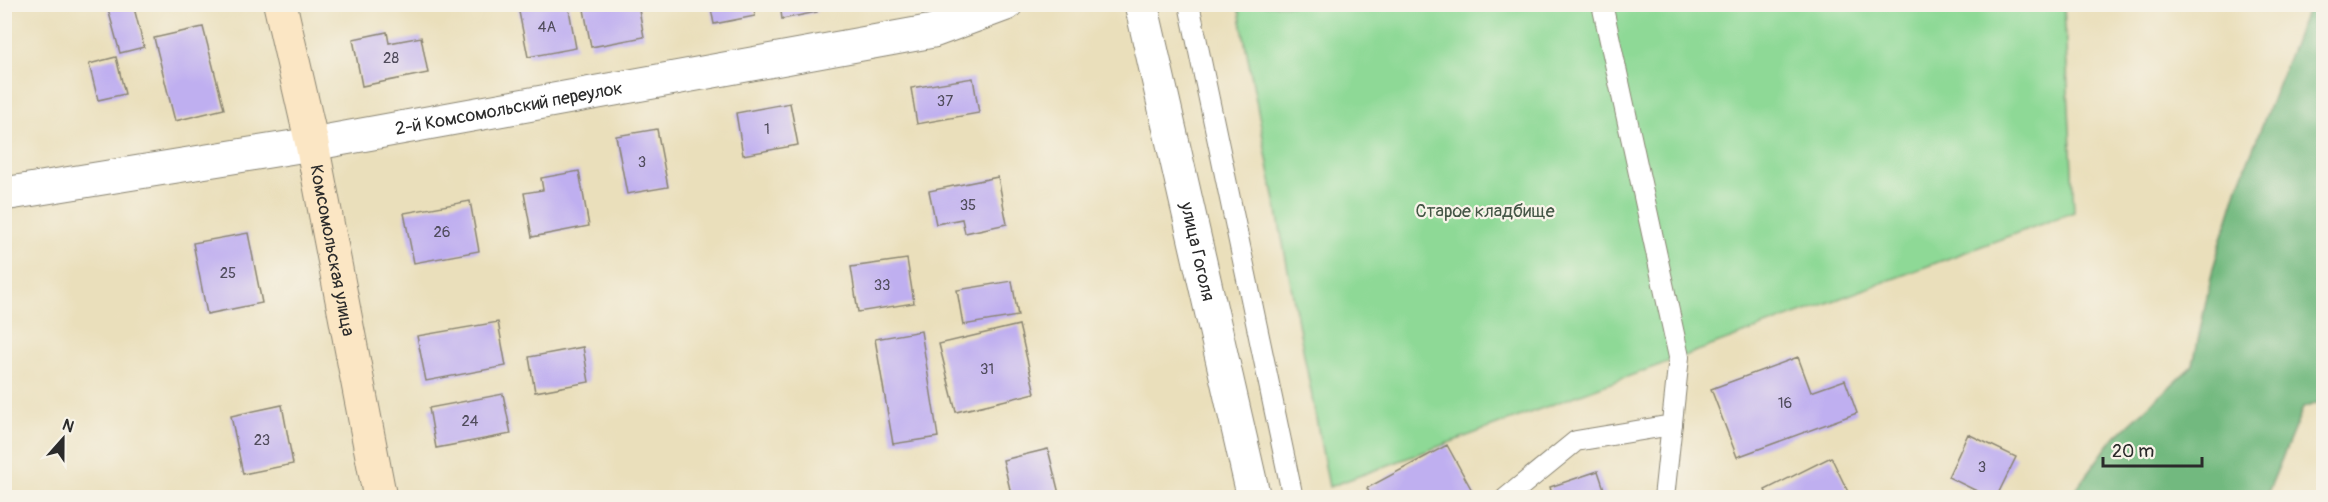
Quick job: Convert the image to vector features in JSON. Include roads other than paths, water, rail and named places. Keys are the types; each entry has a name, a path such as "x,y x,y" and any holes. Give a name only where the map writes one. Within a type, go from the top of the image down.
{"street":[{"name":"Комсомольская улица","path":"280,4 312,144 380,498"},
{"name":"2-й Комсомольский переулок","path":"4,194 312,144 933,31 1006,4"},
{"name":"улица Гоголя","path":"1141,4 1254,498"}],"lane":[{"path":"1189,4 1293,498"},
{"path":"1602,4 1679,357 1664,498"},
{"path":"1506,498 1576,441 1672,425"}],"park label":[{"name":"Старое кладбище","path":"1485,211"}]}
